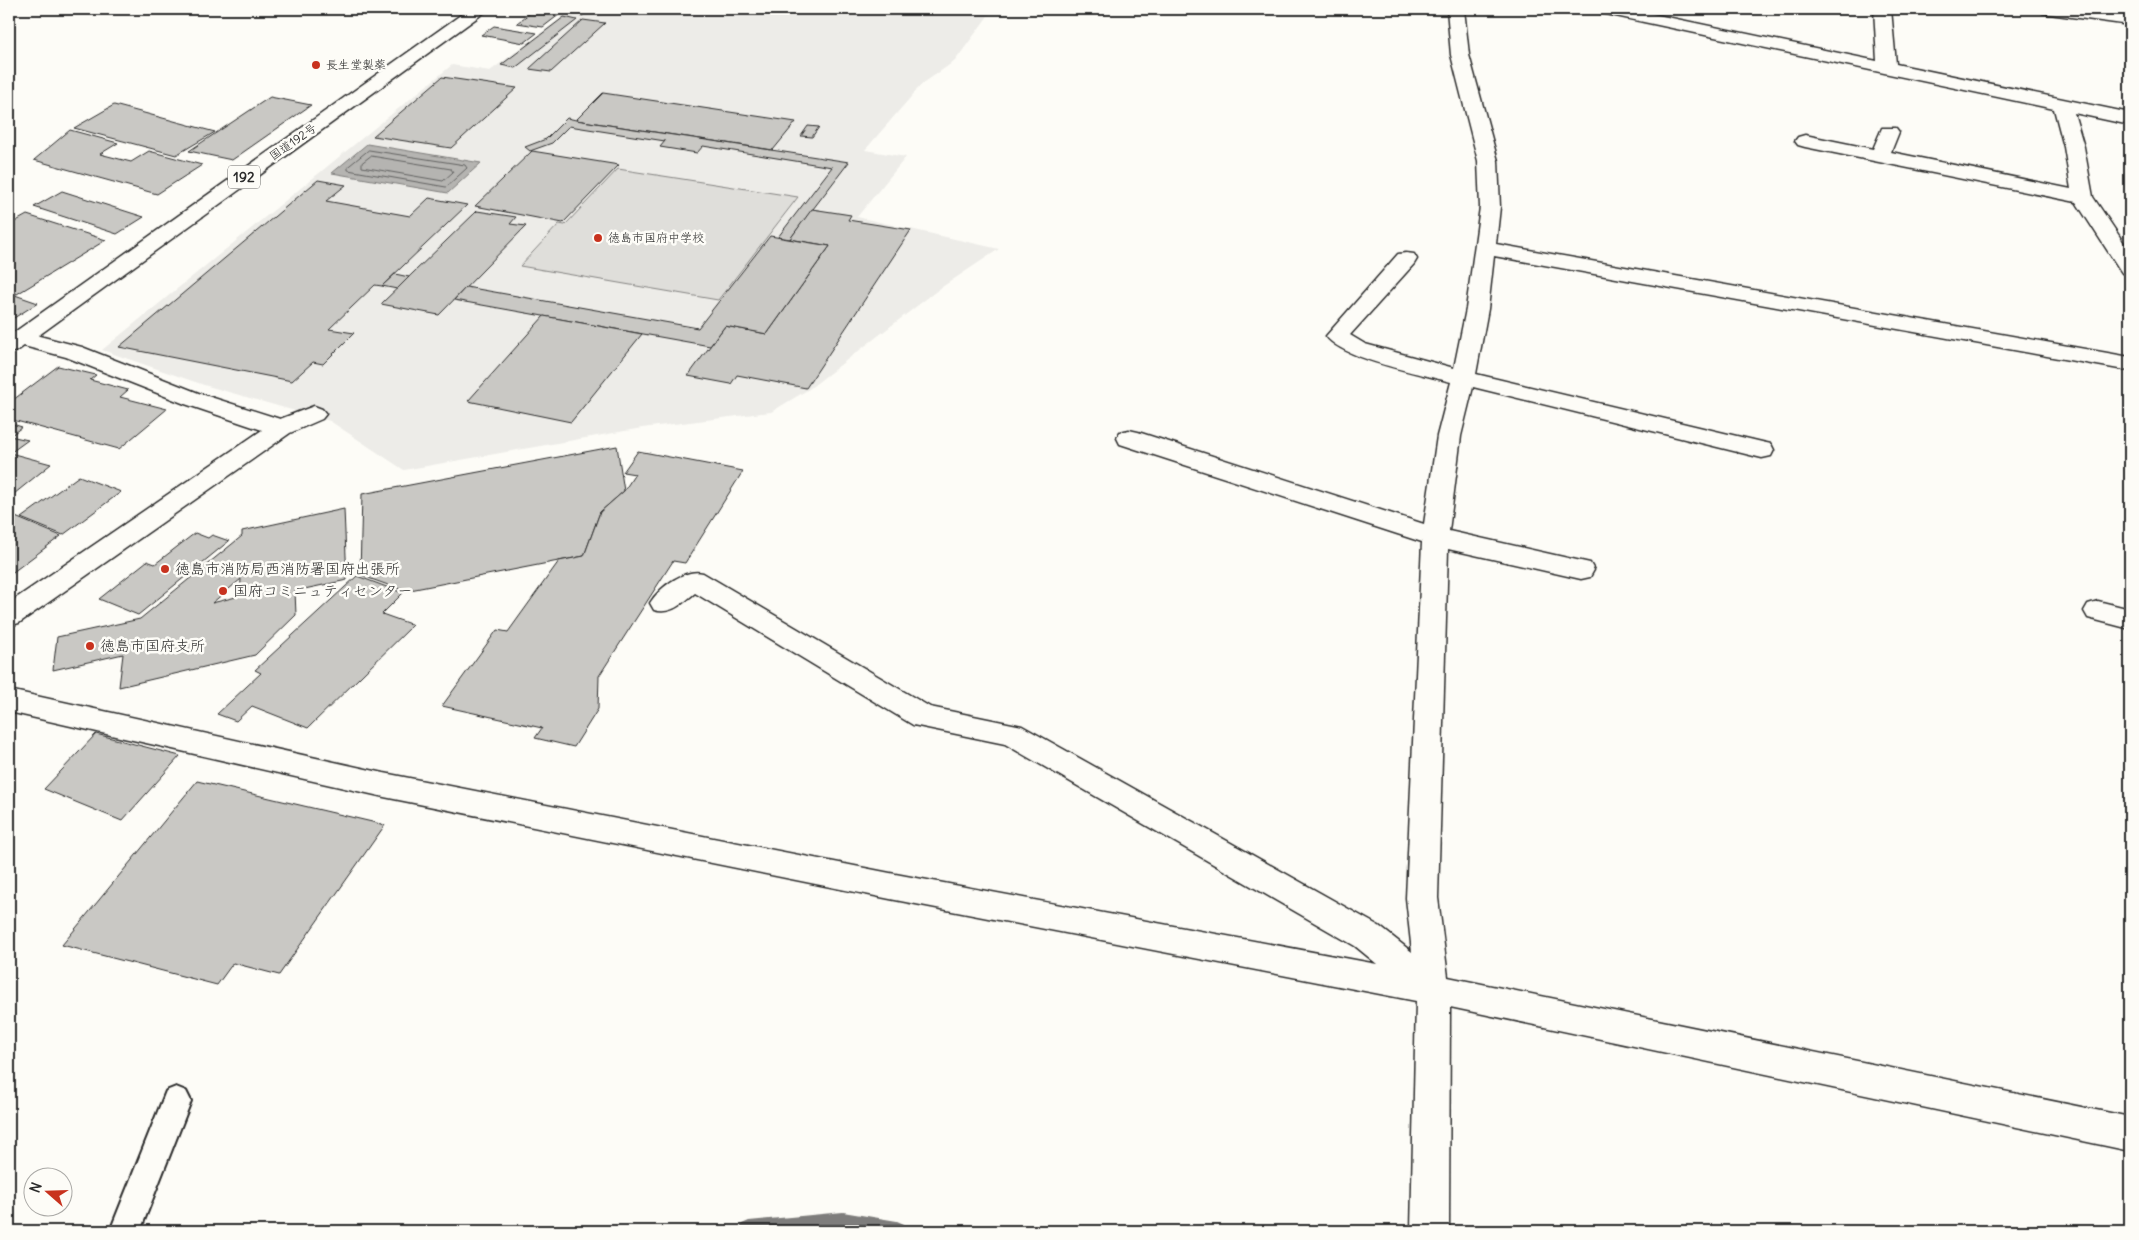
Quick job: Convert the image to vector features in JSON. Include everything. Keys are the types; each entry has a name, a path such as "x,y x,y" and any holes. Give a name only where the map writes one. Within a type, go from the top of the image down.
{"main road":[{"name":"国道192号","path":"14,342 480,9"},
{"path":"1430,1231 1433,989 1422,898 1435,537 1449,436 1464,378 1478,309 1490,207 1488,161 1460,54 1455,9"},
{"path":"1606,9 2130,119"},
{"path":"1883,9 1887,69"},
{"path":"2049,9 2130,20"},
{"path":"2062,105 2074,147 2083,197 2130,268"},
{"path":"1880,156 1889,132"},
{"path":"1805,141 2083,197"},
{"path":"1485,248 2130,364"},
{"path":"1406,259 1337,336 1357,349 1464,378 1762,450"},
{"path":"14,342 74,352 193,398 280,428"},
{"path":"9,616 280,428 314,414"},
{"path":"1129,438 1435,537 1581,570"},
{"path":"664,603 694,580 923,717 1012,734 1367,936 1433,989"},
{"path":"2098,611 2130,619"},
{"path":"9,701 384,785 881,884 1433,989 2130,1134"}],"lane":[{"path":"124,1231 176,1100"}],"shaded area":[{"name":"徳島市国府中学校","path":"573,9 993,9 955,61 922,84 865,150 906,157 857,217 999,249 939,289 809,389 771,412 642,428 404,470 330,421 204,385 102,350 452,65 490,71"},
{"path":"618,169 798,197 718,300 520,266 559,224 565,225"}],"water":[{"path":"367,144 481,163 448,193 332,173"}],"building":[{"path":"529,9 563,9 561,10 564,11 543,27 517,23 530,13 525,12"},
{"path":"576,9 591,9 582,16 569,14"},
{"path":"564,17 577,20 515,68 501,65"},
{"path":"583,20 605,23 551,72 529,69"},
{"path":"494,26 537,33 524,43 481,35"},
{"path":"442,77 517,88 451,148 373,136"},
{"path":"603,93 796,122 773,150 576,120"},
{"path":"270,97 311,105 232,160 189,151"},
{"path":"114,105 215,132 176,155 74,128"},
{"path":"567,118 849,162 790,239 778,237 832,167 703,146 697,153 660,147 665,141 569,126 552,143 530,151 525,147 546,139"},
{"path":"808,126 819,127 812,137 801,136"},
{"path":"70,130 118,143 100,154 131,162 149,151 202,165 157,194 34,160"},
{"path":"532,151 619,165 563,223 475,206"},
{"path":"318,180 346,185 326,201 410,216 429,198 467,205 382,286 375,285 329,329 354,333 323,364 313,362 292,381 119,347"},
{"path":"62,191 144,217 117,234 34,207"},
{"path":"812,209 851,215 848,220 911,230 806,388 737,375 731,384 688,376 725,326 767,334 830,246 790,239"},
{"path":"477,211 516,217 510,224 526,226 439,315 381,304"},
{"path":"27,215 106,240 17,294 9,291 9,225"},
{"path":"770,236 830,246 767,334 725,326 710,346 454,300 466,287 698,328"},
{"path":"395,274 409,277 397,289 382,286"},
{"path":"9,293 38,303 9,321"},
{"path":"544,316 642,334 571,422 468,401"},
{"path":"58,366 96,375 90,380 128,390 120,397 167,409 119,449 9,419 9,403"},
{"path":"9,423 22,427 10,436 28,440 10,453 51,464 9,498"},
{"path":"617,446 624,491 600,512 584,556 405,591 360,575 362,494"},
{"path":"638,451 743,471 685,563 673,561 599,676 598,709 574,747 535,738 542,728 442,706 497,630 508,632 559,561 584,556 600,512 624,491 635,474 623,472"},
{"path":"79,476 121,492 63,535 21,518"},
{"path":"344,509 347,580 295,591 296,615 255,655 119,687 123,654 53,670 57,637 140,619 242,536 242,531","holes":["241,579 240,596 212,603"]},
{"path":"13,516 61,536 9,575 9,519"},
{"path":"195,533 208,538 212,535 229,541 138,615 99,599 147,561 155,564"},
{"path":"357,576 403,593 382,614 413,625 308,728 252,706 236,721 217,714 261,673 255,670"},
{"path":"96,734 180,756 122,821 44,789"},
{"path":"197,781 385,825 279,975 233,963 217,985 62,945"}],"waterway":[{"path":"749,1231 843,1222 897,1231"}],"place":[{"name":"長生堂製薬","path":"316,65"},
{"name":"徳島市国府中学校","path":"598,238"},
{"name":"徳島市消防局西消防署国府出張所","path":"165,569"},
{"name":"国府コミニュティセンター","path":"223,591"},
{"name":"徳島市国府支所","path":"90,646"}]}
